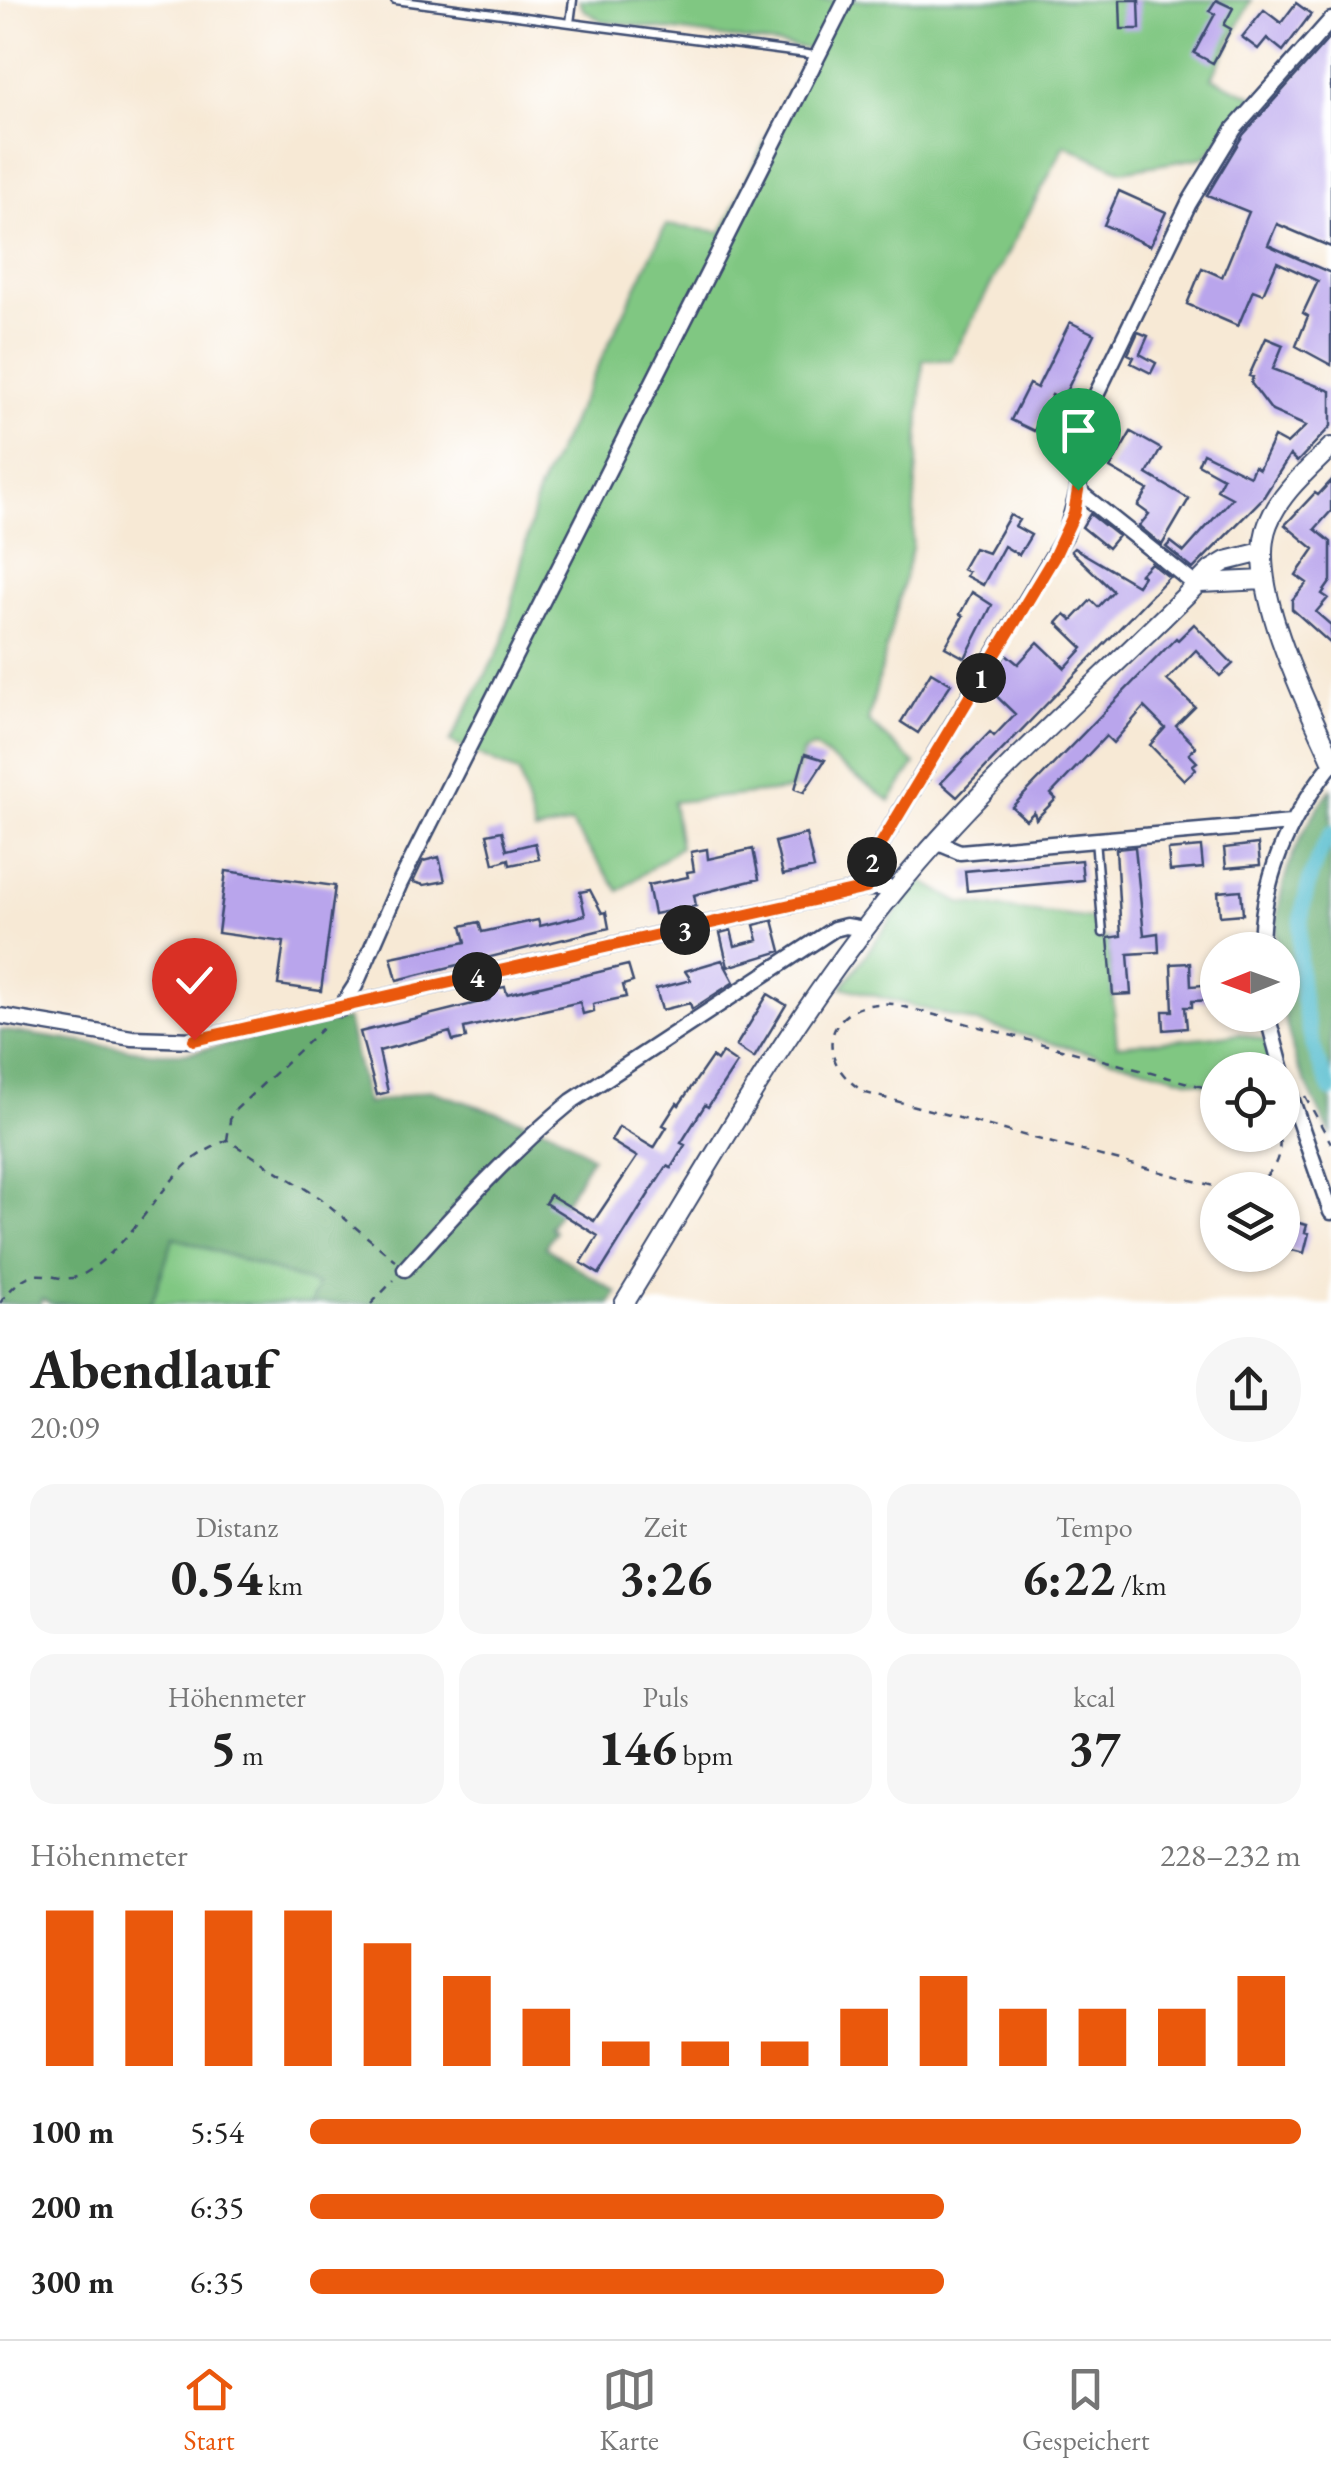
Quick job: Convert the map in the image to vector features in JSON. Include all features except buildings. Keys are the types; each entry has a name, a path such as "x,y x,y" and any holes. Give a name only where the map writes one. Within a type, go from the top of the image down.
{"main road":[{"path":"1331,447 1290,488 1274,512 1262,552 1265,580 1286,652 1331,762"},
{"path":"625,1303 798,1025 864,929 936,842 1217,566 1262,552"},
{"path":"1198,584 1265,580"}],"street":[{"path":"340,1008 356,986 400,883 846,0"},
{"path":"866,888 878,849 1054,557 1070,524 1078,490 1085,418 1204,174 1234,128 1331,20"},
{"path":"1078,490 1198,584"},
{"path":"1263,932 1268,884 1291,823 1331,762"},
{"path":"936,842 960,852 1291,823"},
{"path":"0,1016 132,1038 210,1038 866,888 897,888"},
{"path":"406,1269 463,1205 572,1101 834,929 864,929"},
{"path":"1300,1123 1331,1212"}],"lane":[{"path":"395,0 818,56"},
{"path":"570,23 573,0"},
{"path":"1095,839 1104,933"}],"path":[{"path":"1200,1086 894,1004 876,1002 859,1007 842,1017 832,1033 830,1053 839,1070 850,1083 866,1092 1217,1187 1253,1186 1269,1175 1280,1152"},
{"path":"227,1140 231,1114 314,1038 340,1008"},
{"path":"227,1140 320,1198 406,1269 371,1304"},
{"path":"0,1303 15,1283 32,1274 69,1279 86,1272 146,1213 183,1167 227,1140"}],"green space":[{"path":"579,0 1251,0 1212,78 1255,97 1205,157 1122,171 1065,145 951,360 923,360 912,548 868,721 915,764 890,801 814,747 803,752 791,790 673,802 680,847 619,891 571,824 535,832 519,773 450,742 503,642 538,491 666,225 722,232 809,49 601,21 583,9"},
{"path":"1331,789 1331,1136 1300,1071 1300,1052 1293,1052 1288,1032 1300,1032 1300,932 1277,932 1283,884 1306,827"},
{"path":"920,880 960,903 1095,919 1096,939 1108,938 1117,1045 1240,1034 1265,1040 1269,1052 1200,1052 1200,1082 842,987"},
{"path":"347,1019 367,1104 429,1090 554,1131 592,1157 550,1227 555,1231 545,1247 617,1293 610,1304 311,1304 317,1285 174,1237 151,1304 51,1304 42,1299 40,1304 0,1304 0,1030 155,1053 186,1053"},
{"path":"173,1237 318,1285 311,1304 151,1304"}],"waterway":[{"path":"1331,833 1306,893 1300,961 1309,1028 1331,1090"}],"route":[{"path":"194,1040 866,888 878,849 1054,557 1074,514 1078,490"}]}
